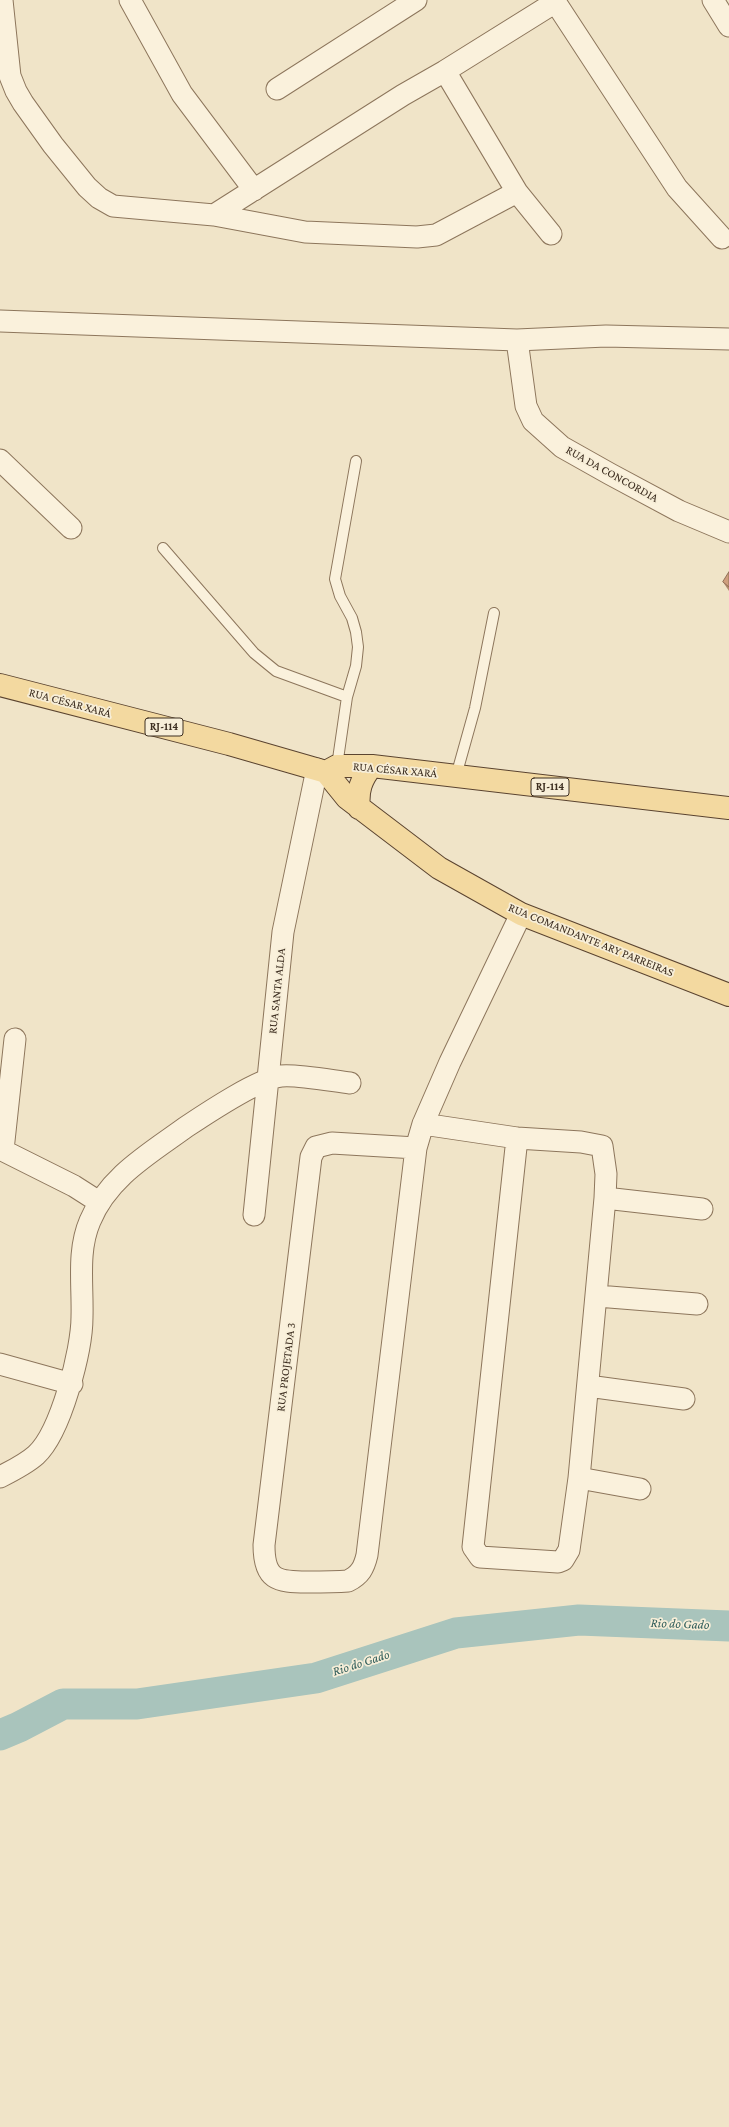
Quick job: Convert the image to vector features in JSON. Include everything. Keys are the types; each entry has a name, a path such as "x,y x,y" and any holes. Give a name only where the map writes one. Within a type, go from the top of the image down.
{"main road":[{"name":"RUA CÉSAR XARÁ","path":"0,685 327,769 372,766 729,808"},
{"path":"359,808 360,786 372,766"},
{"name":"RUA COMANDANTE ARY PARREIRAS","path":"327,769 347,798 439,868 521,914 729,995"}],"street":[{"path":"2,0 10,76 22,103 87,187 99,198 113,206 214,215 304,232 417,237 436,235 517,192"},
{"path":"130,0 182,94 254,190"},
{"path":"277,89 416,0"},
{"path":"713,0 729,26"},
{"path":"214,215 554,1 677,188 722,238"},
{"path":"445,71 517,192 551,234"},
{"path":"0,321 516,340 606,336 729,339"},
{"name":"RUA DA CONCORDIA","path":"516,340 526,406 533,421 562,447 678,511 729,532"},
{"path":"0,460 71,528"},
{"name":"RUA SANTA ALDA","path":"254,1215 283,932 327,769"},
{"path":"416,1148 423,1124 521,914"},
{"path":"15,1039 1,1150 74,1186 99,1202"},
{"path":"0,1477 37,1455 51,1433 72,1384 82,1318 80,1274 84,1247 89,1222 99,1202 110,1186 132,1167 202,1116 268,1079 283,1075 350,1083"},
{"path":"423,1124 516,1138 581,1142 602,1146 606,1174 605,1198 579,1478 569,1550 563,1560 558,1562 486,1558 476,1553 473,1547 516,1138"},
{"name":"RUA PROJETADA 3","path":"332,1143 416,1148 367,1555 364,1567 359,1574 348,1581 283,1582 272,1574 266,1566 264,1545 312,1157 316,1147 332,1143"},
{"path":"605,1198 702,1209"},
{"path":"597,1296 697,1304"},
{"path":"0,1364 72,1384"},
{"path":"588,1386 684,1399"},
{"path":"579,1478 640,1489"}],"lane":[{"path":"327,769 356,666 358,648 352,618 340,596 335,579 356,461"},
{"path":"163,548 254,653 276,671 347,697"},
{"path":"456,776 475,708 494,613"}],"building":[{"path":"729,572 729,587 723,582"}],"waterway":[{"name":"Rio do Gado","path":"0,1735 19,1727 63,1704 137,1704 316,1678 456,1633 579,1620 729,1626"}]}
